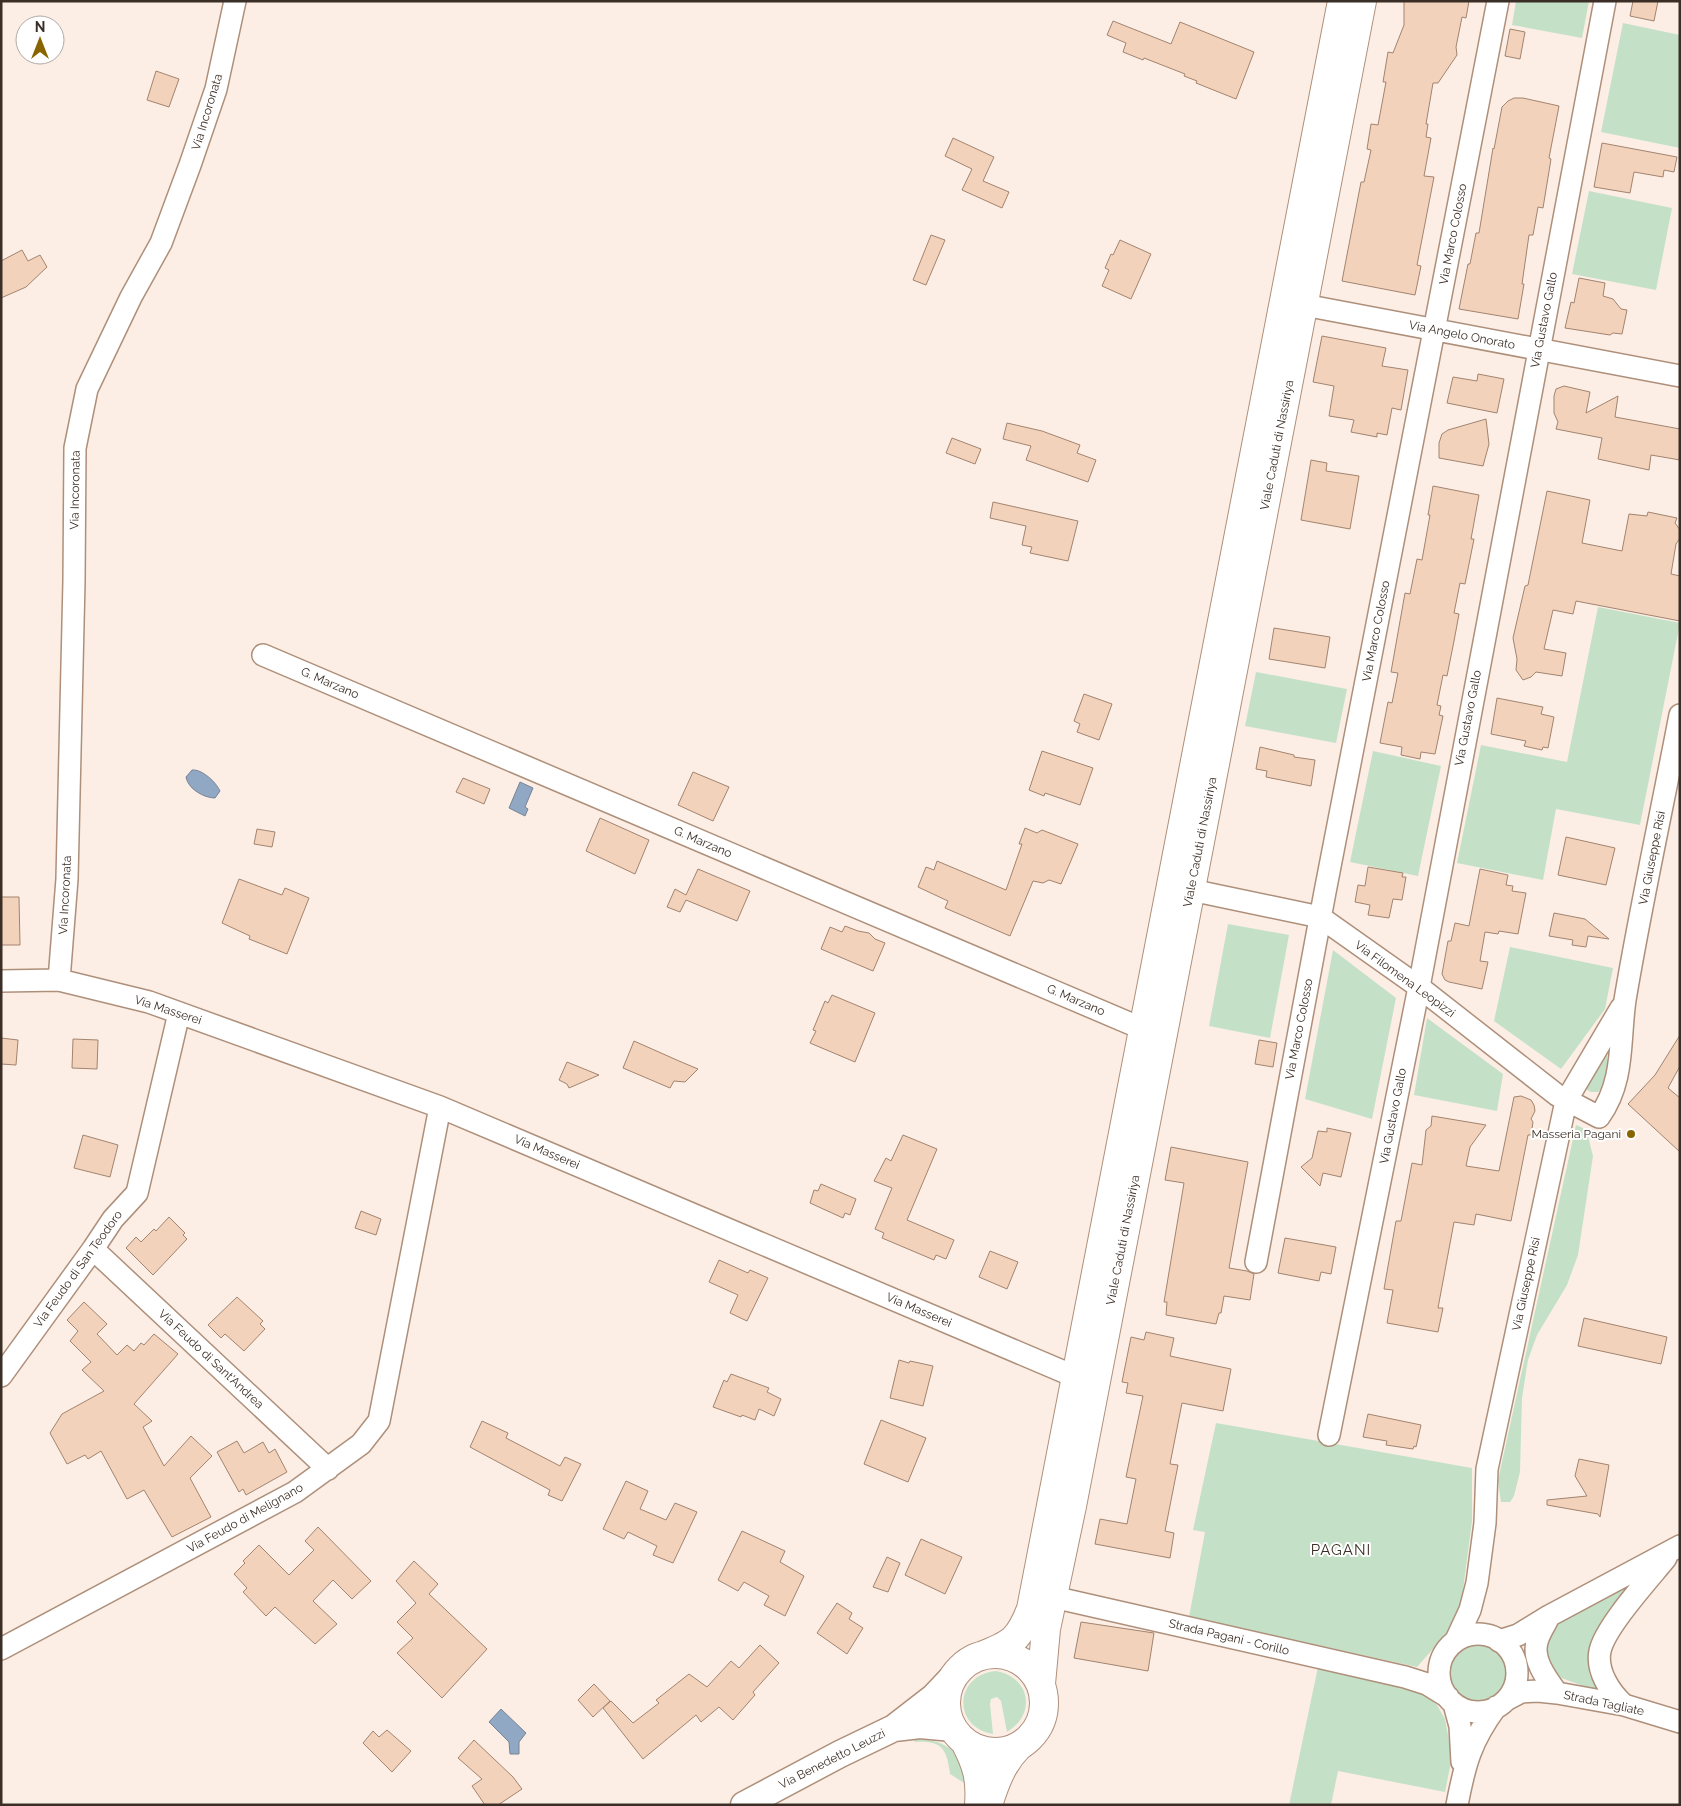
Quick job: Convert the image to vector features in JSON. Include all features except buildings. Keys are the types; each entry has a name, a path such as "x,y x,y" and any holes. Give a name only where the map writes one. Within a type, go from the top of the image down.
{"main road":[{"name":"Viale Caduti di Nassiriya","path":"981,1656 1008,1644 1018,1636 1024,1627 1031,1609 1342,1"},
{"name":"Viale Caduti di Nassiriya","path":"1041,1684 1046,1628 1072,1506 1362,1"},
{"path":"979,1805 980,1780 975,1761 959,1735 946,1708 946,1698 952,1678 965,1664 981,1656 993,1654 1005,1655 1027,1665 1036,1674 1044,1695 1043,1716 1033,1736 1018,1747 1005,1762 988,1805"},
{"path":"959,1735 982,1751 1000,1752 1018,1747"}],"street":[{"name":"Via Incoronata","path":"59,980 67,879 75,448 87,389 131,297 161,243 190,165 216,89 235,1"},
{"name":"Via Marco Colosso","path":"1256,1262 1320,917 1498,1"},
{"name":"Via Gustavo Gallo","path":"1329,1435 1419,987 1605,1"},
{"name":"Via Angelo Onorato","path":"1304,305 1680,376"},
{"name":"G. Marzano","path":"263,655 1143,1029"},
{"name":"Via Giuseppe Risi","path":"1599,1117 1608,1104 1617,1082 1625,1001 1680,715"},
{"name":"Via Filomena Leopizzi","path":"1190,890 1320,917 1419,987 1553,1093 1599,1117"},
{"name":"Via Masserei","path":"1,981 59,980 149,1002 440,1107 1076,1377"},
{"name":"Via Giuseppe Risi","path":"1456,1640 1470,1610 1477,1583 1485,1523 1487,1469 1566,1101 1625,1001"},
{"name":"Via Feudo di San Teodoro","path":"1,1376 93,1249 112,1219 137,1193 179,1013"},
{"name":"Via Feudo di Melignano","path":"1,1649 295,1492 361,1444 379,1421 440,1107"},
{"name":"Via Feudo di Sant'Andrea","path":"93,1249 328,1469"},
{"path":"1496,1639 1518,1635 1549,1616 1675,1549"},
{"path":"1624,1705 1615,1697 1604,1678 1600,1667 1600,1651 1609,1630 1675,1549"},
{"name":"Via Giuseppe Risi","path":"1477,1583 1480,1609 1496,1639"},
{"name":"Strada Pagani - Corillo","path":"1053,1598 1405,1677 1427,1684 1464,1709 1486,1711 1501,1703"},
{"path":"1516,1669 1527,1638 1549,1616"},
{"name":"Strada Tagliate","path":"1549,1616 1537,1642 1537,1656 1543,1673 1556,1693"},
{"path":"1457,1805 1467,1759 1475,1740 1501,1703 1512,1691 1516,1680 1514,1658 1508,1648 1496,1639 1480,1634 1468,1635 1456,1640 1442,1658 1439,1669 1442,1689 1451,1701 1460,1726 1463,1749 1462,1780"},
{"name":"Strada Pagani - Corillo","path":"1405,1677 1439,1669"},
{"name":"Via Benedetto Leuzzi","path":"744,1805 840,1754 894,1728 934,1697 952,1678"},
{"name":"Strada Tagliate","path":"1501,1703 1522,1692 1538,1691 1624,1705 1680,1722"},
{"name":"Via Benedetto Leuzzi","path":"894,1728 920,1725 959,1735"}],"green space":[{"path":"1516,1 1589,1 1582,38 1512,25"},
{"path":"1623,23 1680,35 1680,148 1601,132"},
{"path":"1589,191 1672,208 1656,290 1572,274"},
{"path":"1598,607 1680,623 1640,825 1556,809 1543,880 1457,863 1481,745 1567,762"},
{"path":"1256,672 1347,689 1336,743 1245,726"},
{"path":"1373,751 1441,766 1418,876 1350,862"},
{"path":"1228,924 1289,935 1270,1038 1209,1026"},
{"path":"1510,947 1613,968 1605,1009 1561,1069 1494,1021"},
{"path":"1333,950 1396,998 1372,1119 1305,1099"},
{"path":"1427,1018 1503,1074 1497,1111 1414,1095"},
{"path":"1607,1053 1604,1084 1598,1092 1591,1092 1583,1088 1604,1054"},
{"path":"1576,1125 1583,1128 1588,1136 1593,1156 1578,1255 1567,1285 1537,1335 1528,1360 1522,1398 1520,1472 1514,1496 1510,1502 1501,1502 1498,1480"},
{"path":"1216,1423 1472,1468 1472,1521 1460,1613 1454,1625 1417,1667 1189,1617 1205,1532 1193,1530"},
{"path":"1636,1581 1590,1649 1589,1673 1599,1692 1559,1677 1550,1667 1543,1647 1552,1627"},
{"path":"1478,1643 1494,1648 1502,1656 1507,1672 1502,1688 1494,1696 1478,1701 1462,1696 1454,1688 1449,1672 1454,1656 1462,1648"},
{"path":"1318,1667 1415,1687 1437,1705 1445,1719 1452,1757 1445,1792 1338,1771 1331,1805 1289,1805"},
{"path":"996,1671 1007,1675 1022,1688 1026,1697 1026,1706 1023,1716 1007,1732 1001,1701 997,1697 991,1699 993,1734 980,1729 970,1722 965,1712 963,1701 966,1691 972,1682 982,1675"},
{"path":"914,1739 934,1741 951,1749 960,1759 969,1786 950,1774 947,1758 937,1744 915,1742"}],"water":[{"path":"192,770 204,774 215,784 220,791 215,798 202,795 193,789 186,777"},
{"path":"520,782 533,788 525,807 528,809 525,816 509,808"},
{"path":"501,1709 526,1733 519,1742 519,1754 510,1754 509,1742 489,1722"}],"place":[{"name":"Masseria Pagani","path":"1631,1134"}],"district":[{"name":"PAGANI","path":"1341,1550"}]}
